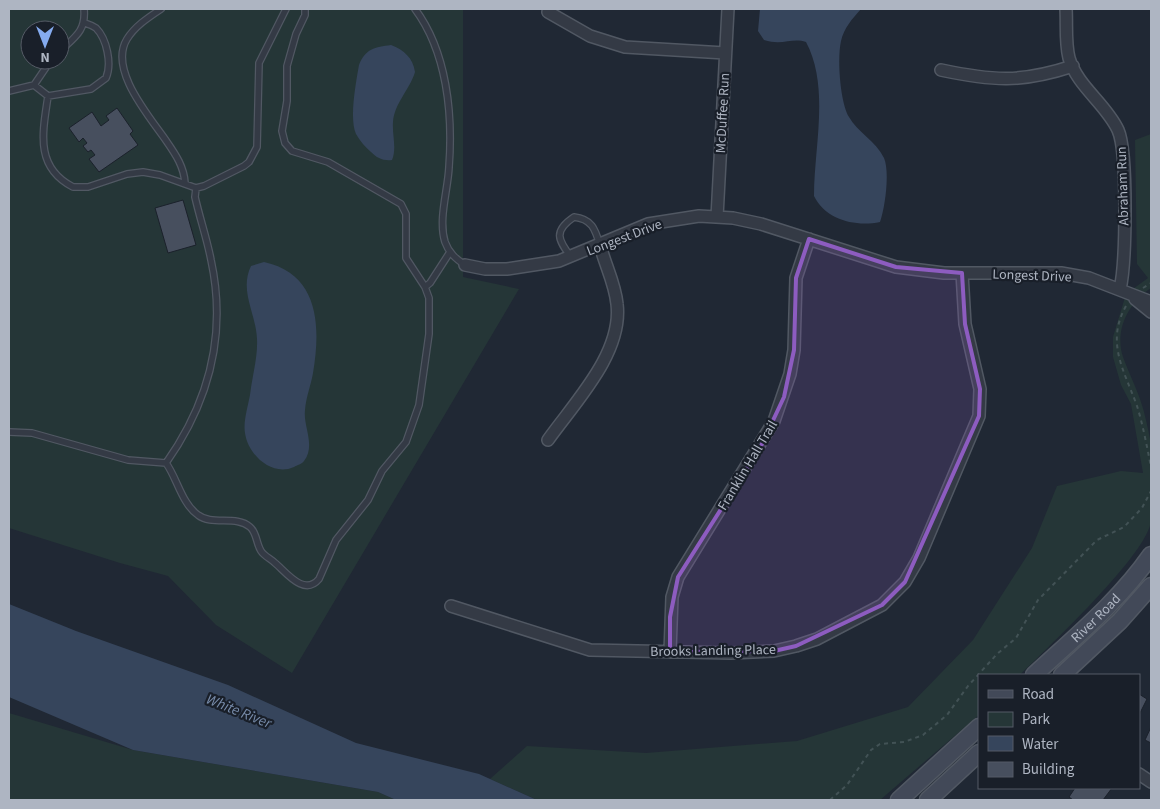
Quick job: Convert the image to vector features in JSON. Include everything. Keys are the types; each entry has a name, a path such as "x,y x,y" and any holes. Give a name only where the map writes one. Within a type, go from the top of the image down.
{"main road":[{"name":"River Road","path":"1035,674 1131,583 1151,555"},
{"name":"River Road","path":"1063,674 1120,621 1151,586"},
{"path":"899,800 978,728"},
{"path":"928,800 978,754"}],"street":[{"name":"McDuffee Run","path":"717,217 728,9"},
{"name":"Abraham Run","path":"1066,9 1067,44 1073,66 1110,118 1121,141 1124,267 1120,289"},
{"path":"548,12 590,36 625,47 725,53"},
{"path":"941,70 1000,80 1034,77 1073,66"},
{"name":"Longest Drive","path":"465,264 485,269 506,269 546,264 571,257 648,224 677,218 733,218 761,224 896,267 919,271 1061,273 1089,278 1120,289 1134,297 1151,312"},
{"name":"Franklin Hall Trail","path":"670,652 672,597 678,578 761,446 784,397 794,350 796,278 809,239"},
{"path":"548,440 606,356 613,340 618,321 617,304 614,285 600,245"},
{"name":"Brooks Landing Place","path":"451,606 590,650 748,652 774,651 816,639 882,605 905,582 919,558 979,416 980,388 965,324 962,273"},
{"name":"Longest Drive","path":"1134,297 1151,302"},
{"path":"1140,775 1151,782"}],"lane":[{"path":"70,42 85,23 84,9"},
{"path":"161,9 136,28 126,40 122,57 123,66 125,78 177,157 184,174 185,183"},
{"path":"48,96 42,144 52,166 68,184 82,188 126,174 143,172 185,183 196,188 204,186 244,166 255,154 258,139 259,63 286,9"},
{"path":"166,463 188,503 198,515 212,520 241,523 250,527 264,554 288,576 304,584 316,583 336,540 368,500 382,471 406,442 414,423 421,397 430,321 429,298 425,287 406,258 406,214 401,204 328,162 292,151 285,143 282,131 287,101 287,66 296,34 305,16 305,9"},
{"path":"415,9 427,28 444,79 450,128 450,166 443,233 450,252 430,283 425,287"},
{"path":"34,85 48,96 91,89 106,78 109,64 106,48 96,28 85,23"},
{"path":"9,91 34,85 44,70"},
{"path":"166,463 198,408 204,393 211,371 216,338 214,279 195,197 196,188"},
{"path":"571,257 560,241 559,233 563,224 574,218 589,221 594,228 600,245"},
{"name":"Longest Drive","path":"450,252 465,264"},
{"path":"9,432 32,433 128,460 166,463"}],"path":[{"path":"1151,283 1134,297 1124,309 1120,322 1118,358 1138,408 1151,466"},
{"path":"979,674 997,654 1016,638 1038,600 1097,540 1124,526 1142,508 1151,491"},
{"path":"830,800 847,785 871,750 880,744 904,742 923,734 947,715 978,675"}],"highlighted area":[{"path":"809,239 896,267 962,273 965,324 980,389 979,416 905,582 882,605 796,646 774,651 670,652 670,617 678,577 761,446 784,397 794,350 796,278"}],"green space":[{"path":"9,9 463,9 463,277 519,289 292,673 216,625 168,576 9,528"},
{"path":"1151,134 1151,288 1130,309 1125,318 1120,337 1123,357 1142,404 1151,444 1153,471 1151,520 1146,535 1134,554 1073,623 1021,674 978,674 978,716 880,800 537,800 490,779 527,746 646,753 797,741 908,707 973,640 1032,548 1057,486 1121,471 1143,473 1131,404 1121,385 1113,357 1113,337 1126,294 1148,278 1137,264 1135,140"},
{"path":"9,713 133,750 378,792 396,800 9,800"}],"water":[{"path":"760,9 861,9 842,36 839,58 840,80 843,101 849,117 881,152 886,164 886,190 880,222 861,223 842,220 826,211 814,196 819,98 813,60 806,42 796,40 771,42 764,40 758,31"},
{"path":"391,45 407,55 415,72 394,115 394,151 392,160 389,160 376,156 359,139 354,127 353,110 356,81 361,60 371,50"},
{"path":"264,262 282,268 296,278 306,290 316,320 313,373 305,410 309,449 303,462 286,469 277,469 262,462 251,449 245,433 245,419 257,346 256,329 247,293 248,275 251,266"},
{"name":"White River","path":"9,604 76,631 228,685 356,743 479,774 537,800 396,800 378,792 133,750 9,697"}],"building":[{"path":"117,108 133,131 130,134 138,145 99,172 89,159 95,155 91,150 88,152 83,146 87,143 83,138 79,142 69,128 92,112 101,126 109,120 106,116"},
{"path":"183,200 196,245 168,253 155,208"},
{"path":"1140,695 1147,699 1140,713"},
{"path":"1151,727 1151,743 1145,740"},
{"path":"1074,789 1111,789 1103,800 1073,800 1069,797"}]}
